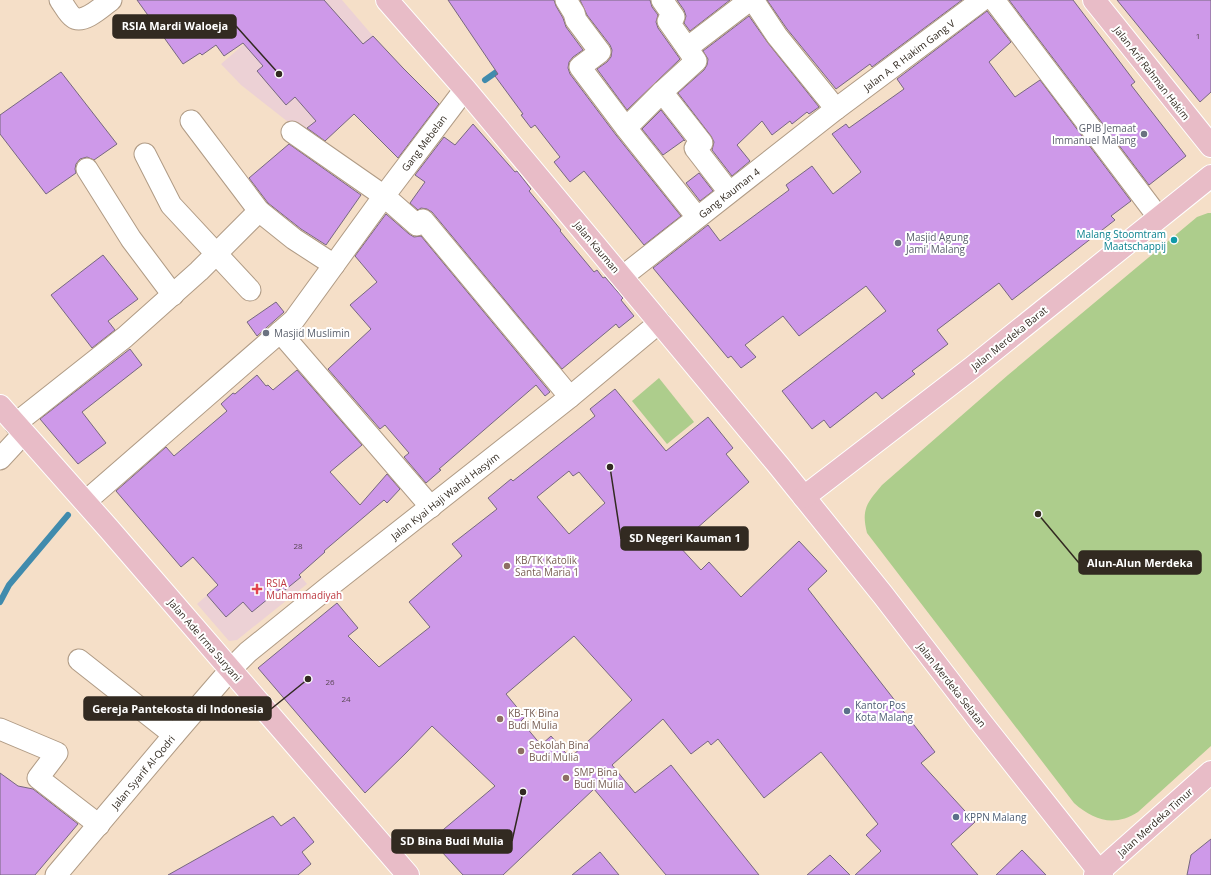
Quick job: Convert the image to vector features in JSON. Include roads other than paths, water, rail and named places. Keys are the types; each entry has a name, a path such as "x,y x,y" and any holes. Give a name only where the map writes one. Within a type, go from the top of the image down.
{"main road":[{"name":"Jalan Kauman","path":"387,0 465,89 804,497"},
{"name":"Jalan Arif Rahman Hakim","path":"1094,0 1211,146"},
{"name":"Jalan Merdeka Barat","path":"804,497 973,367 1211,176"},
{"name":"Jalan Ade Irma Suryani","path":"0,406 408,875"},
{"name":"Jalan Merdeka Selatan","path":"804,497 1099,874"},
{"name":"Jalan Merdeka Timur","path":"1099,874 1211,772"}],"street":[{"path":"60,0 73,17 80,20 111,0"},
{"path":"626,128 696,61 668,21 674,17 662,0"},
{"path":"687,48 751,0 777,36 836,109"},
{"name":"Jalan A. R Hakim Gang V","path":"836,109 982,0"},
{"path":"994,0 1159,218"},
{"path":"572,11 600,52 580,67 626,128 697,217"},
{"name":"Gang Mebelan","path":"85,502 294,320 384,196 465,89"},
{"path":"662,92 702,143 696,148 729,192"},
{"name":"Gang Kauman 4","path":"622,277 836,109"},
{"path":"191,121 259,211 294,239 334,265"},
{"path":"292,132 384,196 417,225 423,220 570,397"},
{"path":"145,154 171,205 250,290"},
{"path":"87,168 131,239 173,294"},
{"path":"0,459 20,429 216,255 259,211"},
{"name":"Jalan Kyai Haji Wahid Hasyim","path":"230,670 248,652 570,397 660,322"},
{"path":"280,332 431,507"},
{"path":"79,660 174,735"},
{"name":"Jalan Syarif Al-Qodri","path":"56,875 230,670"},
{"path":"0,729 57,753 38,778 99,825"}],"waterway":[{"path":"485,80 502,68"},
{"path":"0,602 9,585 68,515"}],"place":[{"name":"RSIA Mardi Waloeja","path":"279,74"},
{"name":"GPIB Jemaat Immanuel Malang","path":"1144,134"},
{"name":"Malang Stoomtram Maatschappij","path":"1174,240"},
{"name":"Masjid Agung Jami' Malang","path":"898,243"},
{"name":"Masjid Muslimin","path":"266,333"},
{"name":"SD Negeri Kauman 1","path":"610,467"},
{"name":"Alun-Alun Merdeka","path":"1038,514"},
{"name":"KB/TK Katolik Santa Maria 1","path":"507,566"},
{"name":"RSIA Muhammadiyah","path":"257,589"},
{"name":"Gereja Pantekosta di Indonesia","path":"308,679"},
{"name":"Kantor Pos Kota Malang","path":"847,711"},
{"name":"KB-TK Bina Budi Mulia","path":"500,719"},
{"name":"Sekolah Bina Budi Mulia","path":"521,751"},
{"name":"SMP Bina Budi Mulia","path":"566,778"},
{"name":"SD Bina Budi Mulia","path":"523,792"},
{"name":"KPPN Malang","path":"956,817"}]}
